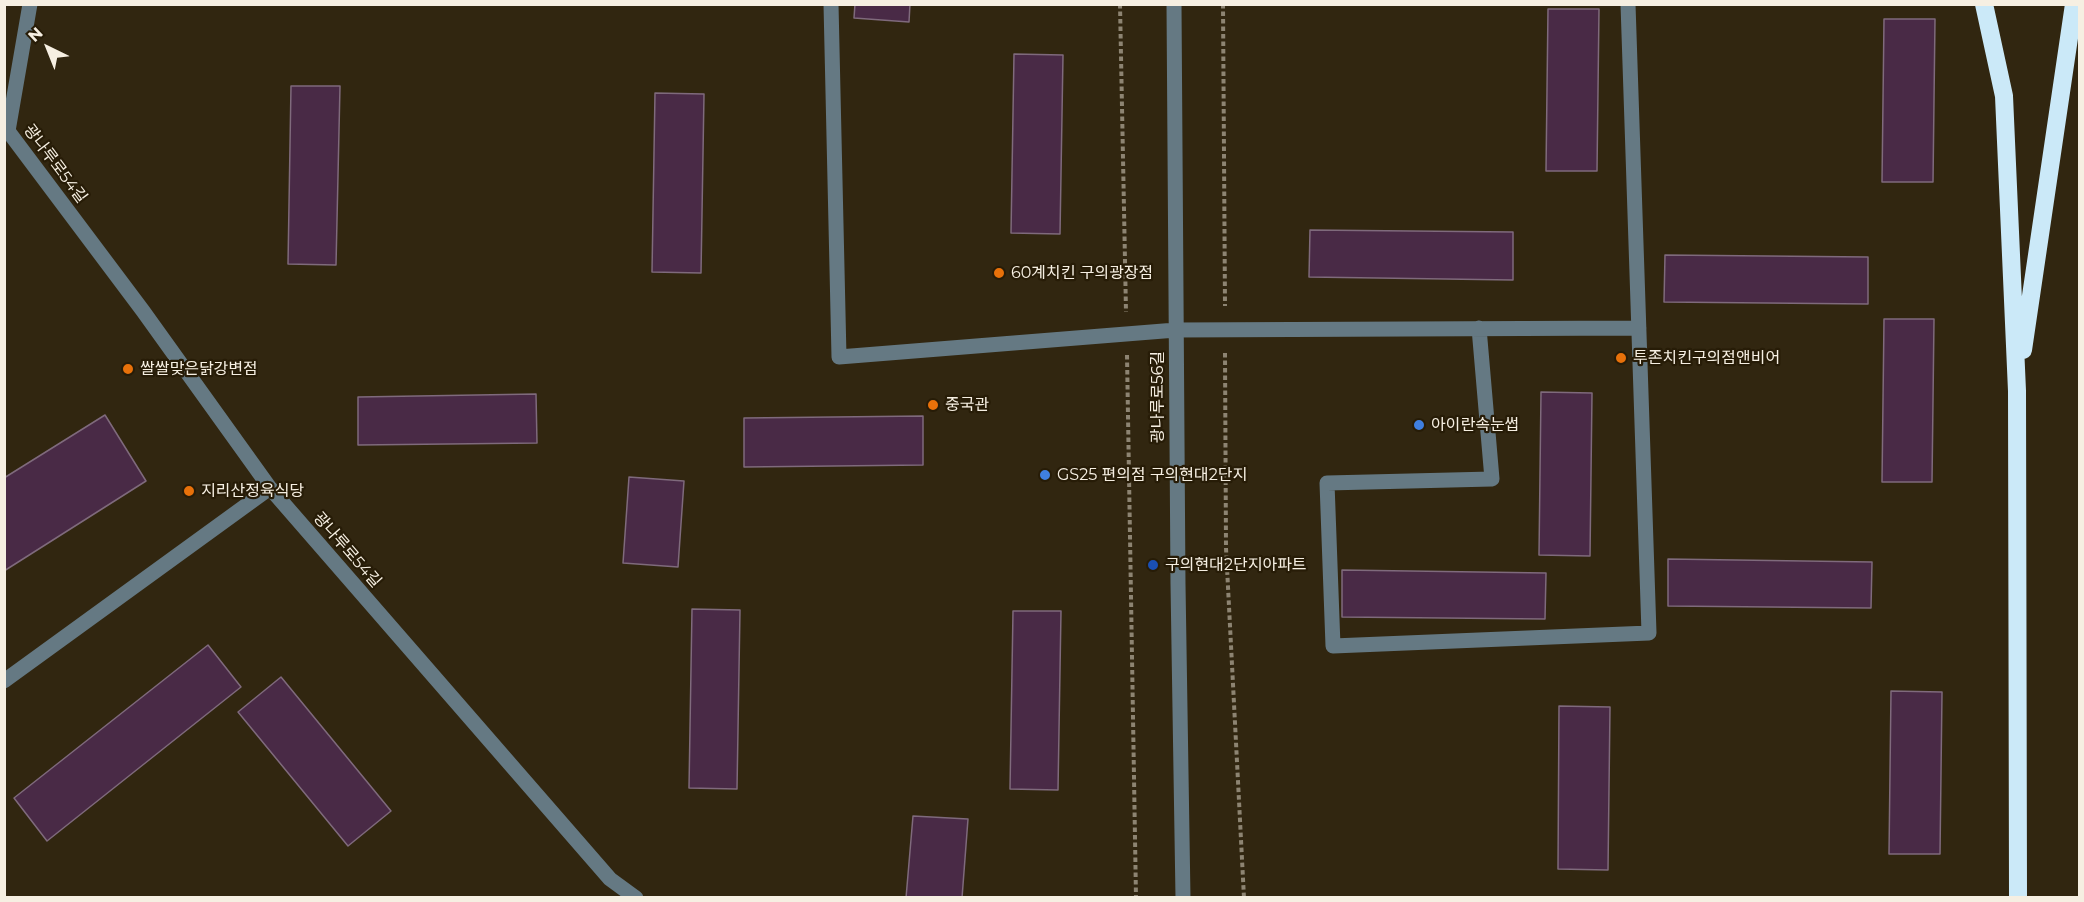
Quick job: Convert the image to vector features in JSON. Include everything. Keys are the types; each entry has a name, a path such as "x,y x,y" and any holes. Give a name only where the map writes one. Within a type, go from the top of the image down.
{"highway":[{"path":"1984,4 2004,96 2017,391 2018,897"},
{"path":"2017,391 2074,4"},
{"path":"2079,4 2079,28"}],"street":[{"name":"광나루로54길","path":"30,4 8,131 143,311 270,488 610,879 636,897"},
{"path":"831,4 838,357 1176,330 1639,328"},
{"name":"광나루로56길","path":"1174,4 1183,897"},
{"path":"1479,328 1492,479 1327,483 1333,646 1649,633 1628,4"},
{"path":"4,681 270,488"}],"path":[{"path":"1120,4 1136,897"},
{"path":"1223,4 1226,548 1244,897"}],"building":[{"path":"855,4 910,4 909,22 854,18"},
{"path":"1548,9 1599,9 1597,171 1546,171"},
{"path":"1884,19 1935,19 1933,182 1882,182"},
{"path":"1014,54 1063,55 1060,234 1011,233"},
{"path":"291,86 340,86 336,265 288,264"},
{"path":"655,93 704,94 701,273 652,272"},
{"path":"1310,230 1513,232 1513,280 1309,277"},
{"path":"1665,255 1868,257 1868,304 1664,302"},
{"path":"1884,319 1934,319 1932,482 1882,482"},
{"path":"1541,392 1592,393 1590,556 1539,555"},
{"path":"536,394 537,443 358,445 358,397"},
{"path":"105,415 146,481 4,571 4,478"},
{"path":"923,416 923,465 744,467 744,418"},
{"path":"629,477 684,481 678,567 623,563"},
{"path":"1668,559 1872,562 1871,608 1668,606"},
{"path":"1342,570 1546,573 1545,619 1342,617"},
{"path":"692,609 740,610 737,789 689,788"},
{"path":"1013,611 1061,611 1058,790 1010,789"},
{"path":"208,645 241,687 47,841 14,798"},
{"path":"281,677 391,811 348,846 238,712"},
{"path":"1891,691 1942,692 1940,854 1889,854"},
{"path":"1559,706 1610,707 1608,870 1558,869"},
{"path":"913,816 968,819 962,898 906,898"}],"place":[{"name":"60계치킨 구의광장점","path":"999,273"},
{"name":"투존치킨구의점앤비어","path":"1621,358"},
{"name":"쌀쌀맞은닭강변점","path":"128,369"},
{"name":"중국관","path":"933,405"},
{"name":"아이란속눈썹","path":"1419,425"},
{"name":"GS25 편의점 구의현대2단지","path":"1045,475"},
{"name":"지리산정육식당","path":"189,491"},
{"name":"구의현대2단지아파트","path":"1153,565"}]}
